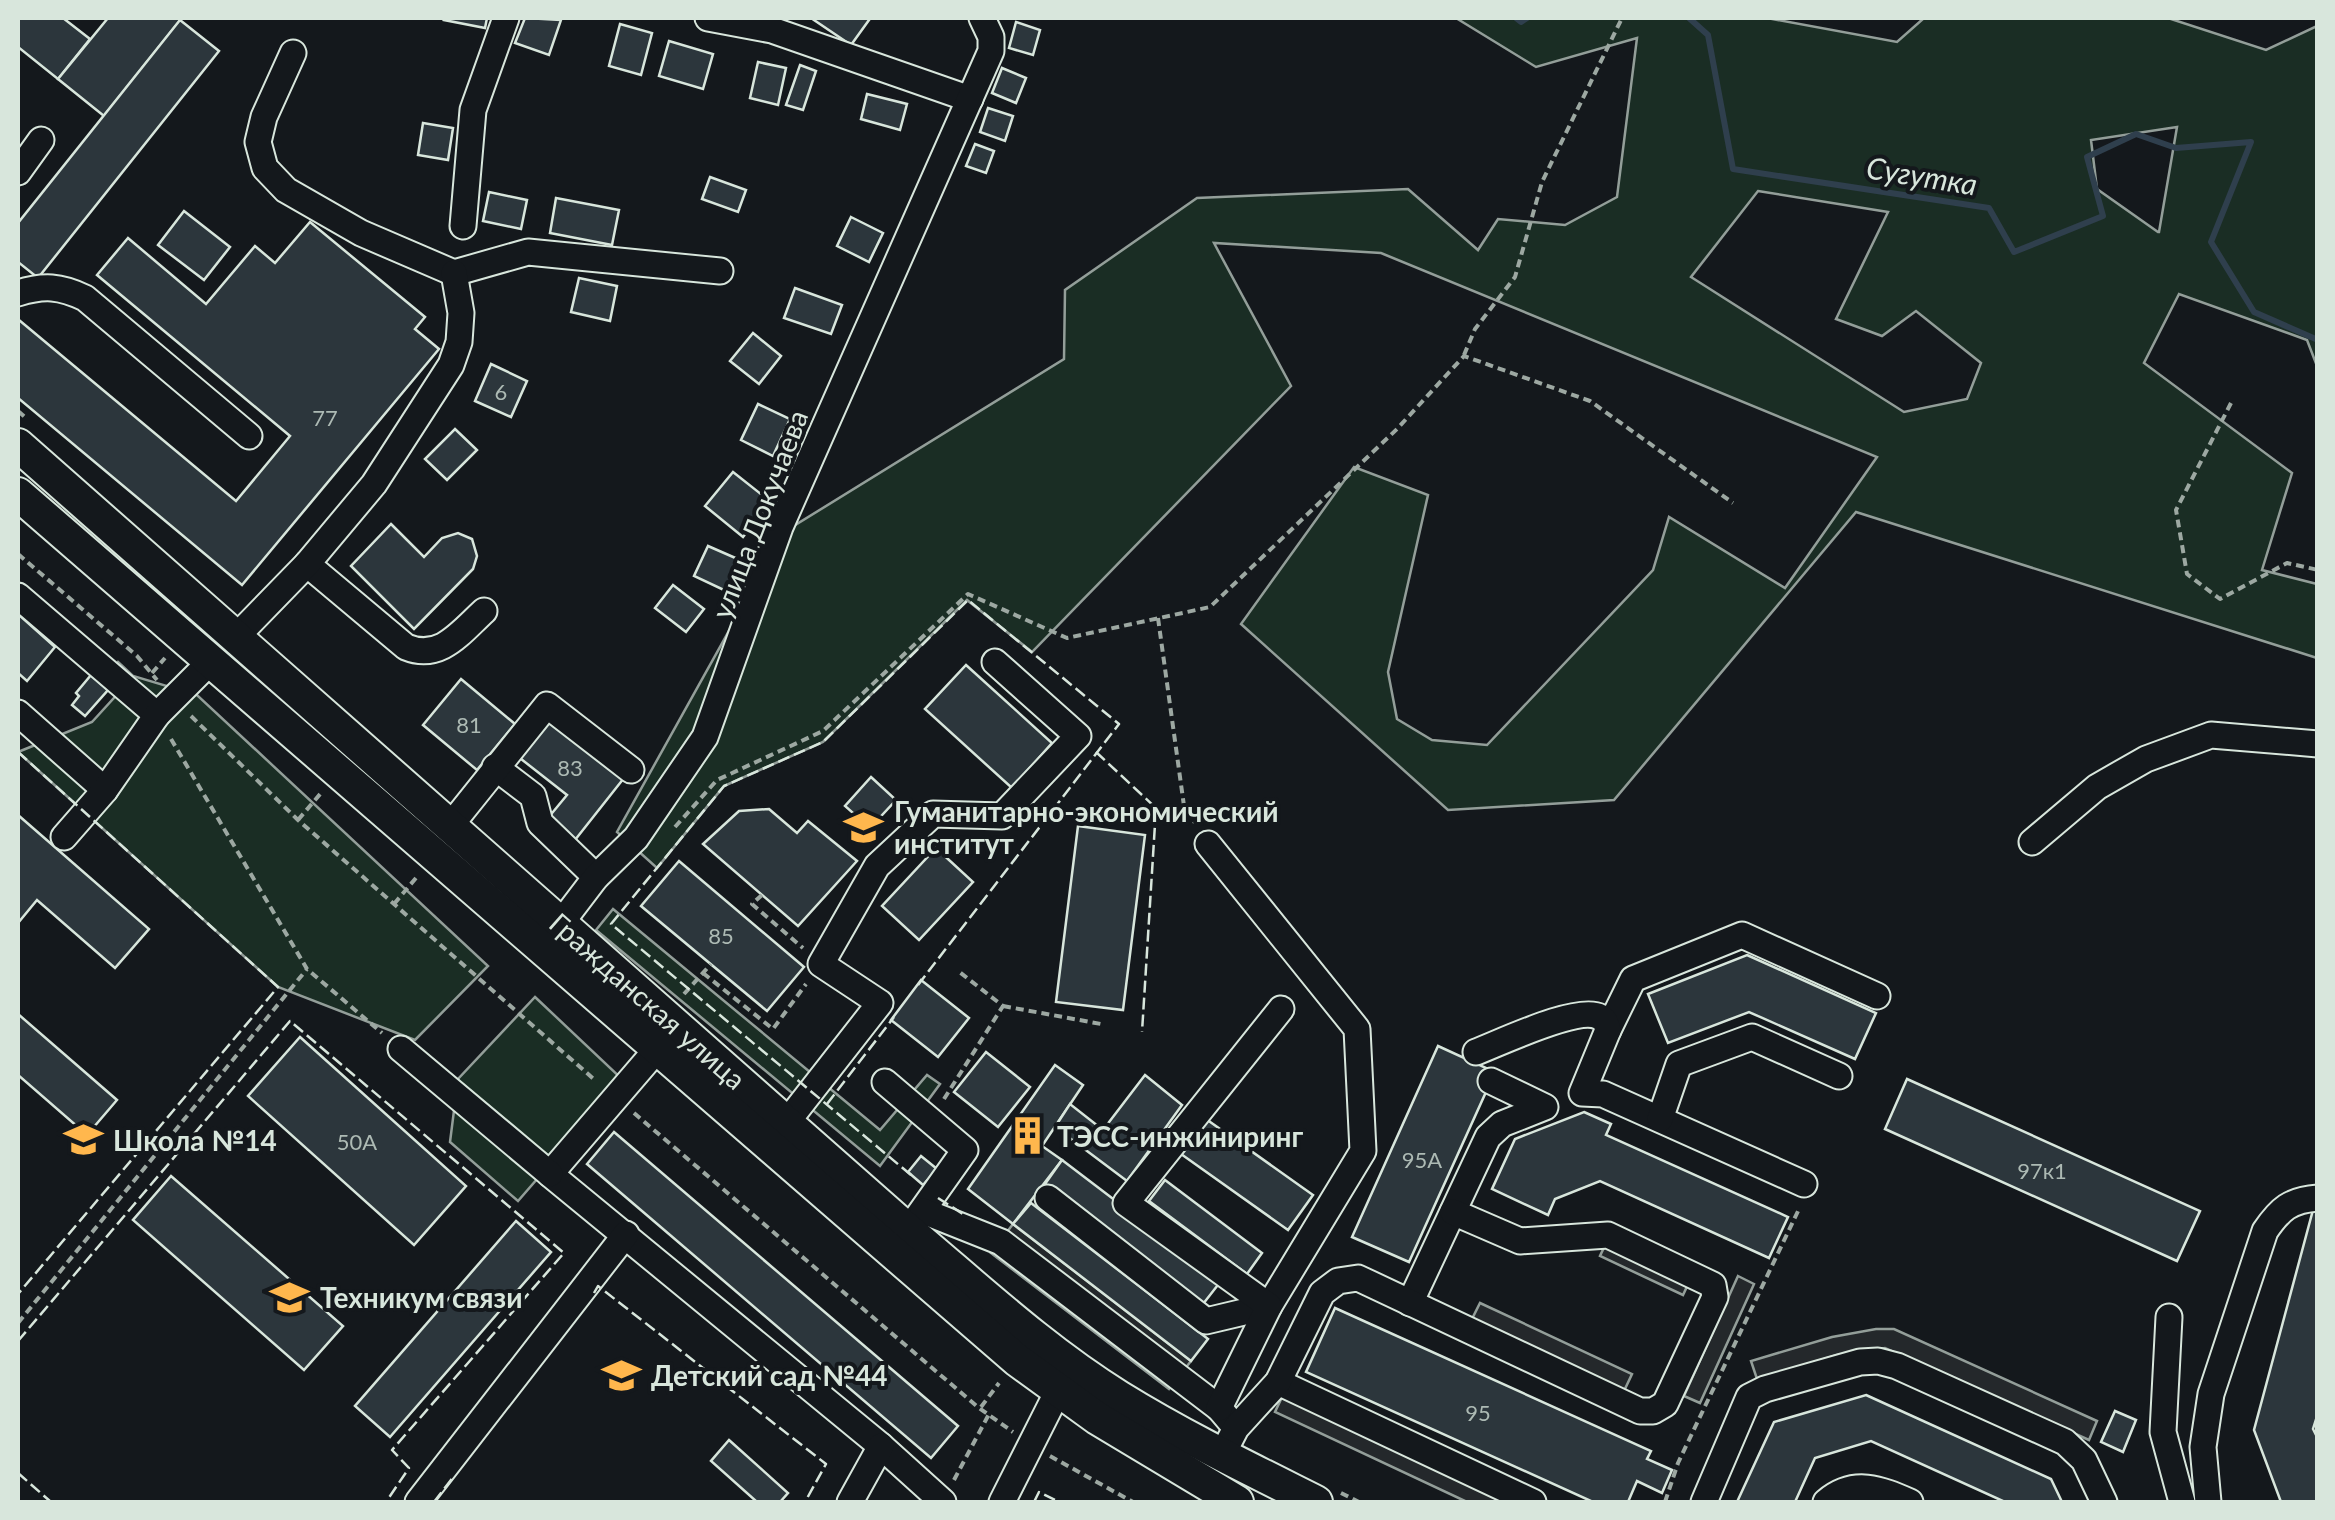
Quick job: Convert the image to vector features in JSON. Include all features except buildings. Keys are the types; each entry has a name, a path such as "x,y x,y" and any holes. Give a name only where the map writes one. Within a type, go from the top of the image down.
{"main road":[{"name":"Гражданская улица","path":"18,445 787,1122 915,1221 1065,1378 1192,1478 1236,1502"},
{"name":"Гражданская улица","path":"18,494 1004,1349 1065,1378 1229,1441 1316,1502"},
{"path":"211,661 236,638"}],"street":[{"path":"463,226 473,110 506,18"},
{"path":"708,18 772,30 970,99"},
{"name":"улица Докучаева","path":"561,923 596,877 636,838 704,737 780,527 991,51 991,37 982,18"},
{"path":"293,53 264,117 258,142 265,168 286,190 361,233 454,272 528,252 720,271"},
{"path":"18,172 41,140"},
{"path":"236,638 308,564 374,484 451,365 459,342 461,313 454,272"},
{"path":"18,294 38,286 63,287 85,298 249,436"},
{"path":"308,564 406,648 418,652 444,648 484,611"},
{"path":"18,596 166,707"},
{"path":"64,837 105,790 166,707 211,661"},
{"path":"787,1122 880,1003 822,964 877,866 932,814 1002,816 1078,736 996,662"},
{"path":"450,826 546,704 631,770"},
{"path":"18,712 105,790"},
{"path":"2032,842 2097,787 2146,759 2211,735 2318,744"},
{"path":"495,767 533,796 540,823 596,877"},
{"path":"1208,844 1357,1030 1363,1152 1268,1306 1218,1408"},
{"path":"1582,1093 1633,979 1742,936 1877,996"},
{"path":"1268,1306 1126,1203 1281,1009"},
{"path":"1476,1052 1574,1017 1596,1015 1608,1030"},
{"path":"1660,1119 1679,1064 1752,1037 1839,1076"},
{"path":"550,1174 659,1047"},
{"path":"401,1049 881,1446 947,1495"},
{"path":"1491,1081 1546,1107"},
{"path":"886,1082 964,1150 915,1221 1000,1242 1218,1408 1229,1441"},
{"path":"1410,1303 1492,1131 1582,1093 1599,1092 1804,1184"},
{"path":"1048,1198 1206,1322 1268,1306"},
{"path":"2208,1502 2202,1446 2211,1394 2265,1231 2280,1208 2300,1199 2318,1198"},
{"path":"1229,1441 1278,1382 1322,1293 1347,1278 1358,1278 1646,1412 1665,1404 1715,1297 1710,1282 1608,1235 1520,1241 1454,1212"},
{"path":"418,1502 626,1234"},
{"path":"2168,1317 2163,1432 2182,1502"},
{"path":"1704,1502 1749,1398 1765,1389 1868,1361 1898,1366 2066,1442 2084,1460 2104,1502"},
{"path":"1002,1502 1065,1378"},
{"path":"1278,1382 1533,1502"},
{"path":"850,1502 881,1446"},
{"path":"1826,1502 1839,1493 1867,1486 1910,1502"}],"path":[{"path":"1430,393 1464,356 1475,329 1515,276 1542,182 1622,18"},
{"path":"1464,356 1590,401 1733,504"},
{"path":"2231,403 2176,510 2187,574 2220,599 2287,563 2318,570"},
{"path":"18,554 137,656 307,969 401,1049"},
{"path":"1158,618 1184,806 1208,844"},
{"path":"166,707 616,1098 990,1414 1031,1445 1133,1502"},
{"path":"298,820 321,793"},
{"path":"394,904 417,875"},
{"path":"703,973 773,1028 822,964 752,904 762,895"},
{"path":"675,1004 710,964"},
{"path":"18,1323 307,969"},
{"path":"957,970 1003,1006 1101,1024"},
{"path":"931,1120 1003,1006"},
{"path":"1664,1502 1736,1337 1808,1194 1804,1184"},
{"path":"947,1495 990,1414"}],"green space":[{"path":"1456,18 1767,18 1897,42 1924,18 2168,18 2266,50 2317,26 2317,366 2307,340 2179,294 2144,363 2292,473 2262,570 2317,584 2317,658 1856,512 1614,800 1448,810 1241,624 1354,467 1428,495 1388,672 1397,719 1432,740 1487,745 1653,570 1669,517 1785,588 1877,457 1381,253 1214,243 1291,386 1032,652 967,600 823,742 724,786 657,868 617,832 784,532 1064,359 1065,290 1197,198 1408,189 1478,250 1498,219 1565,225 1617,197 1637,38 1536,67","holes":["2177,127 2159,232 2158,232 2097,189 2091,140","1758,191 1888,212 1836,319 1882,336 1916,311 1981,363 1967,399 1904,412 1691,277"]},
{"path":"118,662 133,676 197,695 488,966 415,1040 278,987 18,752 92,722 122,689 107,675"},
{"path":"613,909 880,1130 927,1075 940,1084 880,1166 596,930"},
{"path":"535,997 623,1080 518,1201 450,1142 458,1079"}],"shaded area":[{"path":"1013,1224 1191,1361 1169,1389 991,1253"},
{"path":"1608,1239 1691,1278 1683,1295 1600,1256"},
{"path":"1738,1276 1754,1284 1700,1403 1684,1396"},
{"path":"1480,1303 1632,1374 1624,1391 1472,1319"},
{"path":"1894,1329 2097,1421 2089,1440 1885,1348 1837,1355 1757,1379 1751,1361 1832,1337"},
{"path":"1283,1395 1510,1502 1467,1502 1275,1412"}],"waterway":[{"name":"Сугутка","path":"1516,18 1521,22 1527,18"},
{"name":"Сугутка","path":"1689,18 1708,35 1733,169 1989,208 2014,252 2103,216 2087,157 2136,134 2176,148 2251,142 2211,242 2254,312 2318,340"}],"fence":[{"path":"911,1175 611,924 724,786 823,742 968,600 1119,724 918,985"},
{"path":"18,752 278,987 18,1294"},
{"path":"1096,752 1156,808 1142,1032"},
{"path":"827,1104 894,1017"},
{"path":"18,1341 290,1021 564,1253 392,1450 409,1468 386,1502"},
{"path":"938,1198 963,1214"},
{"path":"594,1293 598,1286 826,1464 805,1502"},
{"path":"18,1473 51,1502"},
{"path":"434,1502 454,1476"},
{"path":"1034,1502 1039,1492 1059,1502"}],"place":[{"name":"Гуманитарно-экономический институт","path":"864,827"},
{"name":"ТЭСС-инжиниринг","path":"1027,1136"},
{"name":"Школа №14","path":"83,1140"},
{"name":"Техникум связи","path":"290,1297"},
{"name":"Детский сад №44","path":"621,1375"}]}
